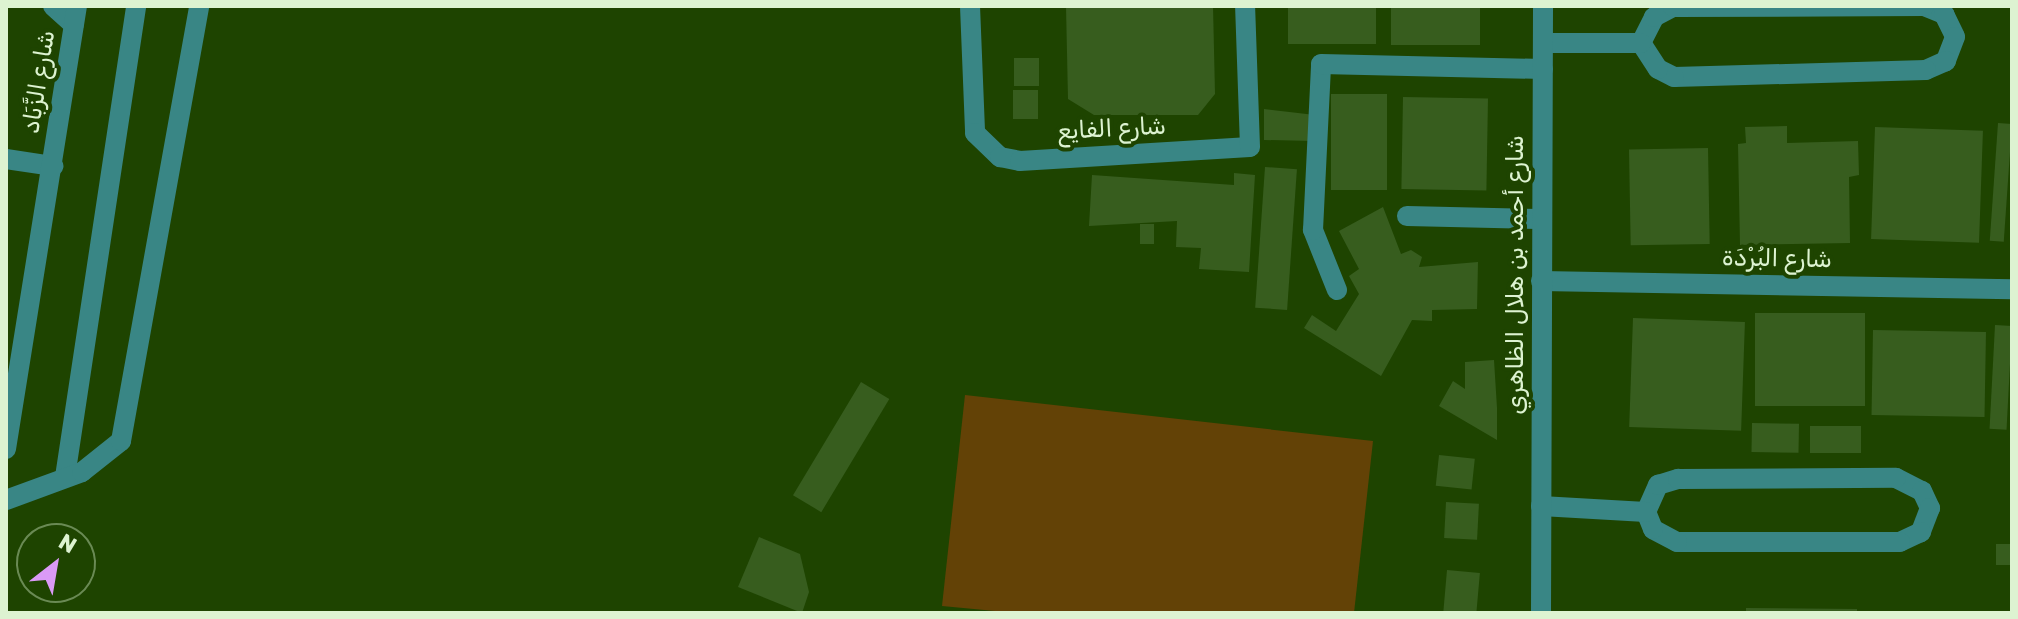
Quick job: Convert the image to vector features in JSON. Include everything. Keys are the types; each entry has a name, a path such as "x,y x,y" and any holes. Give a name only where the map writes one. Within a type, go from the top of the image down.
{"street":[{"path":"53,6 76,16"},
{"path":"65,477 136,6"},
{"path":"6,500 65,477 108,455 127,424 199,6"},
{"name":"شارع الفايع","path":"970,6 975,133 1000,157 1020,161 1250,147 1245,6"},
{"name":"شارع أحمد بن هلال الظاهري","path":"1541,613 1543,6"},
{"path":"1924,6 1944,14 1955,37 1946,61 1926,70 1674,77 1658,69 1641,43 1654,17 1673,7 1924,6"},
{"name":"شارع الزَّبَاد","path":"6,449 76,16"},
{"path":"1543,43 1641,43"},
{"path":"1337,290 1313,230 1321,64 1543,69"},
{"path":"6,159 53,166"},
{"path":"1407,216 1542,219"},
{"name":"شارع البُرْدَة","path":"1541,281 2012,289"},
{"path":"1896,478 1922,491 1930,508 1921,532 1900,542 1677,542 1653,529 1646,512 1658,485 1678,479 1896,478"},
{"path":"1541,506 1646,512"}],"shaded area":[{"path":"965,395 1373,441 1354,613 1016,613 942,606"}],"building":[{"path":"1066,6 1213,6 1215,94 1198,115 1094,115 1068,99"},
{"path":"1288,6 1376,6 1376,44 1288,44"},
{"path":"1391,6 1480,6 1480,45 1391,45"},
{"path":"1014,58 1039,58 1039,86 1014,86"},
{"path":"1013,90 1038,90 1038,119 1013,119"},
{"path":"1331,94 1387,94 1387,190 1331,190"},
{"path":"1403,97 1488,98 1486,190 1401,189"},
{"path":"1264,109 1315,115 1314,141 1264,140"},
{"path":"1998,123 2012,124 2004,242 1990,241"},
{"path":"1787,126 1787,143 1858,141 1859,175 1849,177 1850,243 1740,245 1738,144 1746,143 1745,127"},
{"path":"1875,127 1983,131 1979,243 1871,239"},
{"path":"1708,148 1710,244 1631,245 1629,149"},
{"path":"1265,167 1297,169 1287,310 1255,308"},
{"path":"1234,173 1255,175 1249,272 1199,269 1201,248 1176,247 1177,221 1089,226 1092,175 1234,185"},
{"path":"1383,207 1401,254 1411,250 1422,257 1419,267 1478,262 1477,309 1432,310 1432,321 1412,320 1381,376 1304,328 1312,315 1336,331 1359,294 1349,276 1359,269 1339,231"},
{"path":"1140,224 1154,224 1154,244 1140,244"},
{"path":"1755,313 1865,313 1865,406 1755,406"},
{"path":"1633,318 1745,322 1741,431 1629,427"},
{"path":"1995,325 2012,326 2007,430 1990,429"},
{"path":"1873,330 1986,332 1984,417 1872,415"},
{"path":"1494,360 1497,440 1439,406 1453,381 1465,389 1465,362"},
{"path":"861,382 889,399 821,512 793,495"},
{"path":"1752,423 1799,424 1798,453 1751,452"},
{"path":"1810,426 1861,426 1861,453 1810,453"},
{"path":"1439,455 1475,459 1472,490 1436,486"},
{"path":"1446,502 1479,504 1477,540 1444,538"},
{"path":"759,537 800,554 809,592 802,613 738,587"},
{"path":"1996,544 2012,544 2012,565 1996,565"},
{"path":"1447,570 1480,573 1476,613 1443,613"},
{"path":"1746,608 1857,609 1857,613 1746,613"}]}
